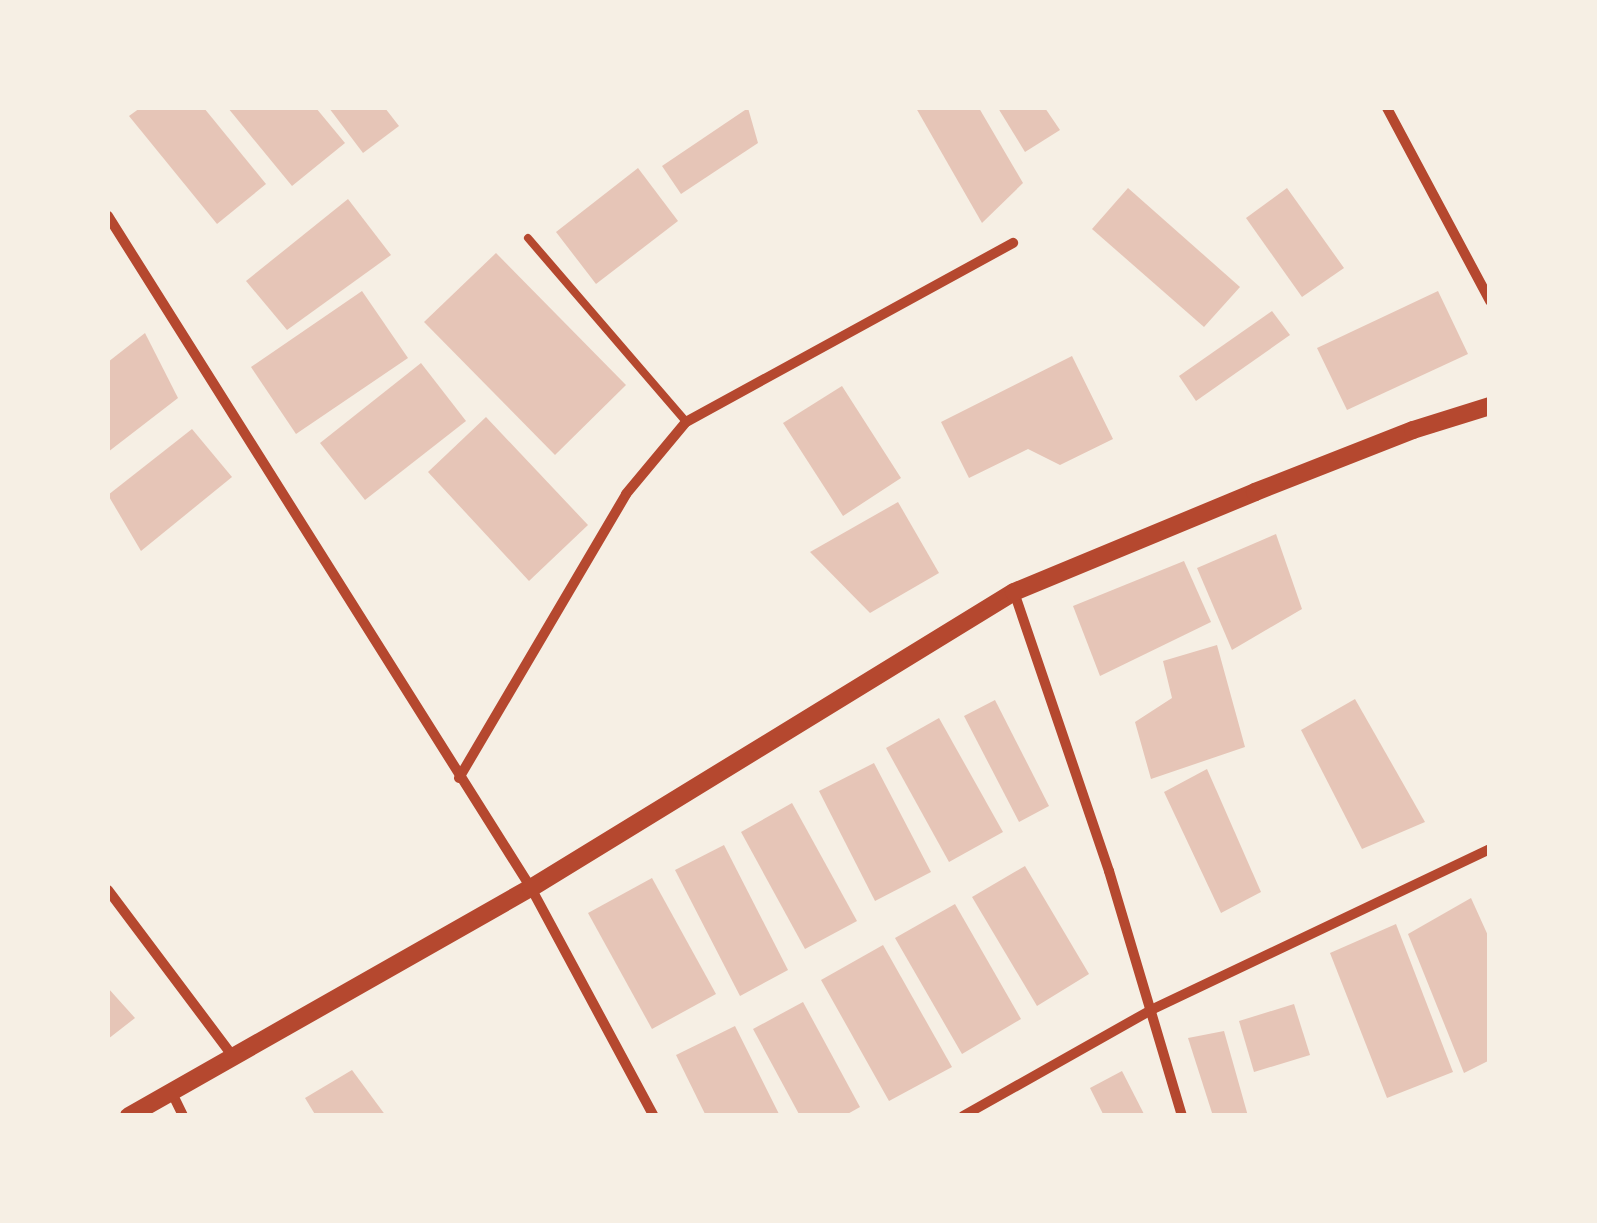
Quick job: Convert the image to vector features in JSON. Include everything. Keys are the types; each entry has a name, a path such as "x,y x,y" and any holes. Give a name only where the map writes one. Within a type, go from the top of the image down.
{"street":[{"path":"1387,108 1490,301"},
{"path":"108,216 530,888 654,1116"},
{"path":"459,778 626,494 686,422 1012,243"},
{"path":"128,1116 231,1054 530,888 1014,592 1413,430 1490,406"},
{"path":"1014,592 1153,1009 1182,1116"},
{"path":"963,1116 1153,1009 1490,849"},
{"path":"108,890 231,1054"},
{"path":"171,1091 183,1116"}],"lane":[{"path":"528,238 686,422"}],"building":[{"path":"140,108 204,108 266,184 217,224 129,116"},
{"path":"228,108 316,108 345,143 292,186"},
{"path":"329,108 385,108 399,126 363,153"},
{"path":"748,108 758,143 681,194 662,166"},
{"path":"916,108 979,108 1023,183 982,223"},
{"path":"998,108 1045,108 1060,130 1025,152"},
{"path":"638,168 678,221 596,284 556,232"},
{"path":"1128,188 1240,287 1204,327 1092,229"},
{"path":"1287,188 1344,268 1302,297 1246,218"},
{"path":"348,199 391,255 287,330 246,281"},
{"path":"496,253 626,385 555,455 424,322"},
{"path":"362,291 408,358 296,434 251,367"},
{"path":"1438,291 1468,354 1347,410 1317,348"},
{"path":"1272,311 1290,335 1196,401 1179,376"},
{"path":"145,333 178,398 108,452 108,362"},
{"path":"1072,356 1113,439 1060,465 1028,449 969,478 941,422"},
{"path":"421,363 466,421 365,500 320,443"},
{"path":"842,386 901,478 843,516 783,423"},
{"path":"486,417 588,525 529,581 428,472"},
{"path":"192,429 232,477 141,551 108,495"},
{"path":"898,502 939,573 870,613 810,552"},
{"path":"1276,534 1302,609 1232,650 1197,568"},
{"path":"1184,561 1211,622 1100,676 1073,606"},
{"path":"1217,645 1245,747 1151,779 1135,722 1172,698 1163,661"},
{"path":"1355,699 1425,822 1362,849 1301,730"},
{"path":"995,700 1049,806 1019,822 964,716"},
{"path":"939,718 1003,832 949,862 886,748"},
{"path":"874,763 931,872 875,901 819,791"},
{"path":"1207,769 1261,892 1221,913 1164,792"},
{"path":"792,803 857,921 805,949 741,832"},
{"path":"724,845 788,970 740,996 675,870"},
{"path":"1025,866 1089,974 1037,1006 972,897"},
{"path":"652,878 716,994 652,1029 588,913"},
{"path":"1471,898 1490,940 1490,1060 1464,1073 1408,934"},
{"path":"955,904 1021,1019 962,1054 895,938"},
{"path":"1396,924 1453,1072 1387,1098 1330,953"},
{"path":"883,945 952,1067 889,1101 821,980"},
{"path":"108,988 135,1018 108,1039"},
{"path":"803,1002 860,1107 844,1116 800,1116 753,1029"},
{"path":"1294,1004 1310,1055 1254,1072 1239,1021"},
{"path":"735,1026 780,1116 706,1116 676,1055"},
{"path":"1224,1031 1248,1116 1213,1116 1188,1038"},
{"path":"352,1070 386,1116 316,1116 305,1098"},
{"path":"1122,1071 1145,1116 1104,1116 1090,1088"}]}
